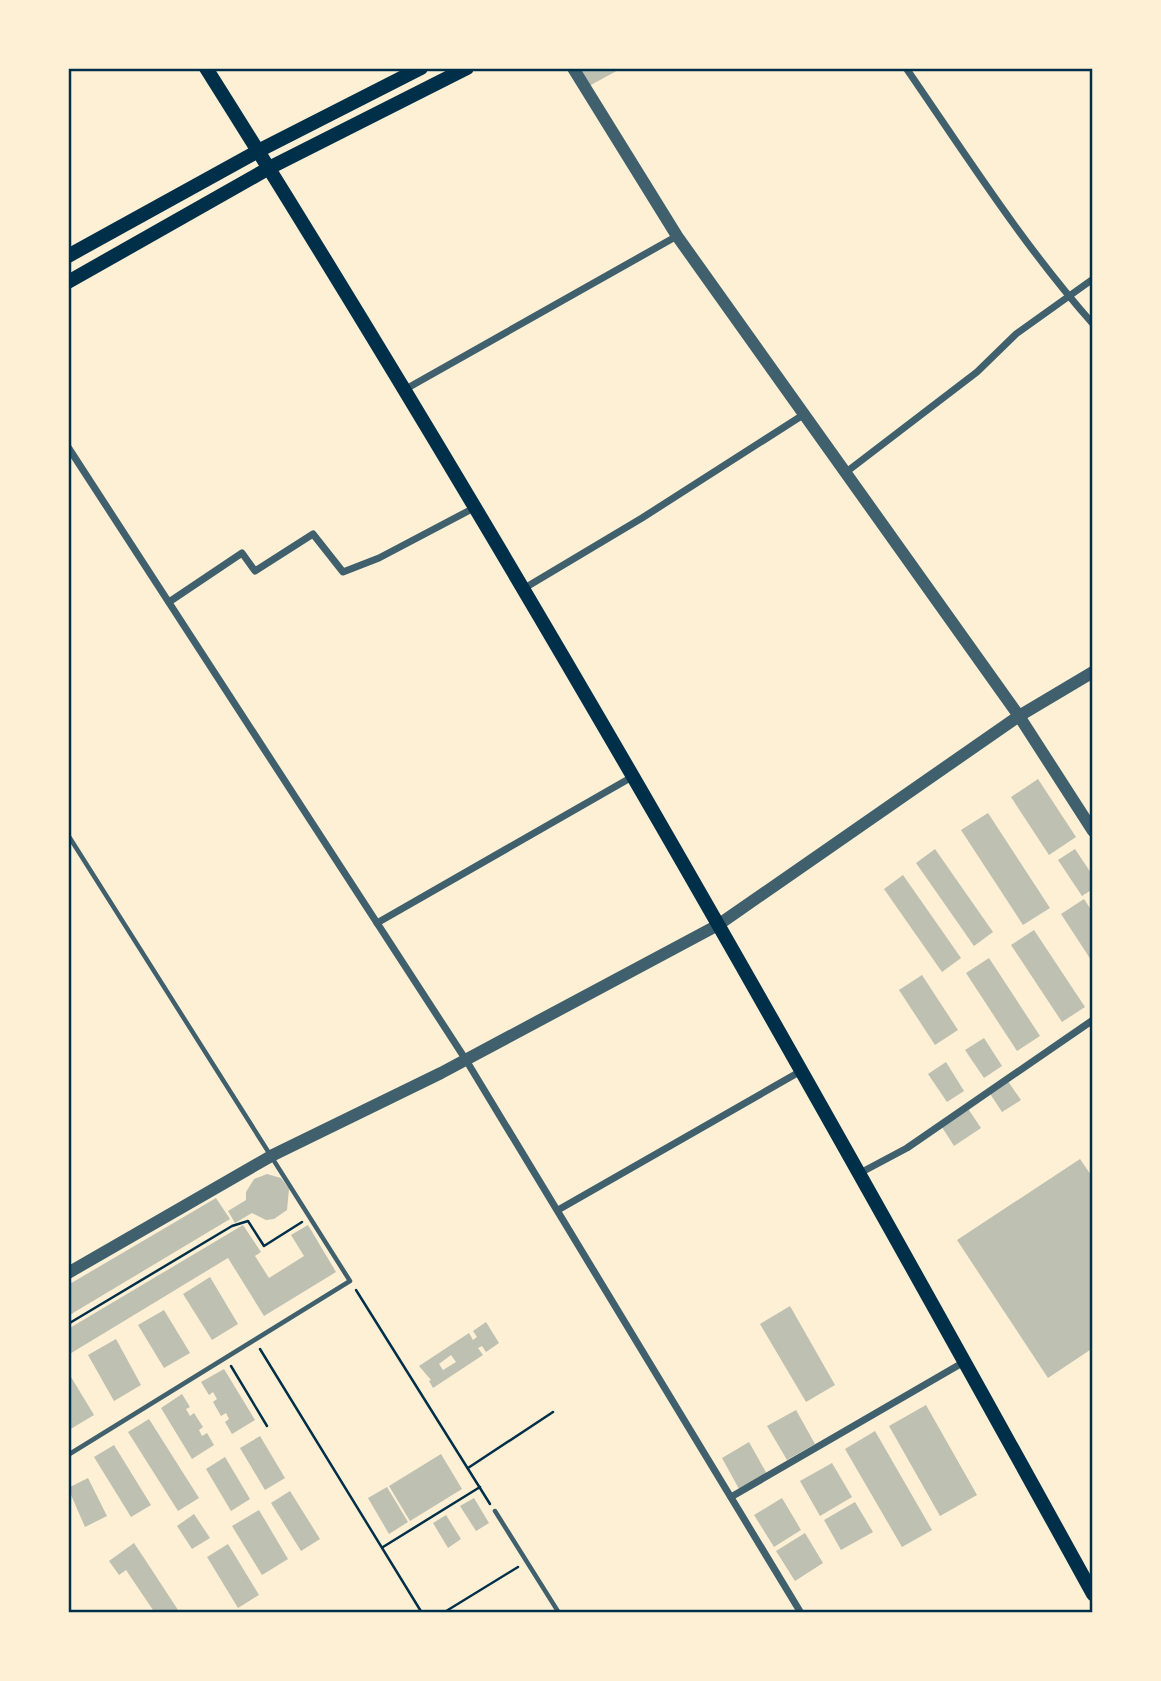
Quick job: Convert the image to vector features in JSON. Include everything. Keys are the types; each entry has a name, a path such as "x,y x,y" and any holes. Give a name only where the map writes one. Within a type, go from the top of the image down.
{"main road":[{"path":"206,68 271,167 632,776 859,1173 1093,1594"},
{"path":"68,256 260,150 421,68"},
{"path":"68,282 271,167 467,68"}],"street":[{"path":"573,68 677,236 1019,716 1093,831"},
{"path":"906,68 1067,295 1093,324"},
{"path":"404,390 677,236"},
{"path":"845,473 977,372 1016,334 1093,279"},
{"path":"523,589 642,519 803,415"},
{"path":"68,447 466,1060 801,1613"},
{"path":"169,602 242,553 255,570 313,534 343,572 379,558 474,508"},
{"path":"68,1273 273,1155 466,1060 718,925 1019,716 1093,672"},
{"path":"377,923 632,776"},
{"path":"859,1173 907,1148 1093,1020"},
{"path":"558,1210 801,1071"},
{"path":"731,1497 965,1362"}],"lane":[{"path":"68,835 273,1155 350,1281 68,1455"},
{"path":"495,1511 559,1613"}],"path":[{"path":"68,1324 232,1226 248,1221 264,1246 311,1217"},
{"path":"350,1281 495,1511"},
{"path":"254,1340 422,1613"},
{"path":"226,1358 267,1426"},
{"path":"468,1469 553,1412"},
{"path":"383,1546 480,1487"},
{"path":"443,1613 527,1562"}],"building":[{"path":"580,68 622,68 589,86"},
{"path":"1038,779 1076,837 1049,855 1011,797"},
{"path":"988,813 1050,908 1023,925 961,830"},
{"path":"935,849 993,932 974,946 916,863"},
{"path":"1075,849 1093,876 1093,889 1082,896 1058,860"},
{"path":"903,875 961,958 942,972 884,889"},
{"path":"1084,899 1093,913 1093,963 1061,914"},
{"path":"1034,930 1085,1007 1062,1022 1011,945"},
{"path":"989,958 1040,1036 1017,1051 966,973"},
{"path":"922,975 958,1030 935,1045 899,990"},
{"path":"984,1038 1002,1066 984,1078 965,1050"},
{"path":"946,1062 964,1091 947,1102 928,1074"},
{"path":"1005,1077 1021,1100 1002,1112 987,1089"},
{"path":"967,1107 981,1128 954,1146 940,1124"},
{"path":"1080,1159 1093,1178 1093,1348 1048,1378 957,1240"},
{"path":"267,1174 281,1178 289,1189 287,1210 274,1219 266,1220 252,1213 235,1223 228,1211 246,1200 246,1192 254,1179"},
{"path":"216,1198 230,1219 68,1316 68,1285"},
{"path":"243,1225 261,1252 255,1256 269,1278 304,1256 291,1235 308,1225 336,1272 264,1316 228,1258 68,1355 68,1329"},
{"path":"210,1277 238,1324 212,1340 183,1294"},
{"path":"790,1306 835,1385 806,1402 760,1324"},
{"path":"164,1310 190,1353 164,1368 138,1325"},
{"path":"486,1322 499,1343 486,1352 482,1346 478,1348 483,1355 433,1388 429,1381 431,1380 419,1366 469,1333 473,1340 477,1337 473,1331","holes":["451,1355 456,1362 443,1370 439,1364"]},
{"path":"116,1339 141,1385 114,1401 88,1355"},
{"path":"224,1369 255,1420 232,1434 225,1422 229,1419 226,1413 221,1416 213,1402 217,1399 213,1392 209,1395 201,1382"},
{"path":"68,1372 94,1415 69,1430 68,1428"},
{"path":"182,1394 190,1407 186,1409 190,1416 194,1413 203,1427 199,1430 202,1436 207,1433 214,1445 192,1459 161,1408"},
{"path":"926,1405 977,1495 940,1516 889,1426"},
{"path":"796,1410 815,1444 787,1460 767,1426"},
{"path":"149,1419 199,1498 178,1511 128,1432"},
{"path":"875,1431 932,1530 902,1547 845,1449"},
{"path":"260,1436 285,1478 265,1490 240,1448"},
{"path":"749,1442 767,1474 739,1489 722,1458"},
{"path":"114,1445 151,1505 131,1517 94,1457"},
{"path":"441,1454 462,1489 410,1521 389,1486"},
{"path":"225,1457 250,1499 231,1511 206,1469"},
{"path":"832,1463 852,1497 820,1516 800,1481"},
{"path":"88,1478 107,1516 85,1527 68,1488"},
{"path":"387,1487 408,1522 389,1534 368,1498"},
{"path":"290,1491 320,1539 301,1551 271,1503"},
{"path":"474,1498 489,1523 476,1531 460,1506"},
{"path":"782,1498 801,1530 774,1547 754,1515"},
{"path":"855,1502 873,1532 841,1550 824,1520"},
{"path":"259,1510 288,1559 262,1575 232,1526"},
{"path":"194,1514 210,1538 192,1549 177,1526"},
{"path":"446,1515 461,1539 448,1548 433,1523"},
{"path":"805,1533 823,1563 795,1581 776,1551"},
{"path":"134,1543 180,1613 155,1613 126,1570 119,1575 109,1561"},
{"path":"228,1544 259,1595 238,1608 207,1557"}]}
